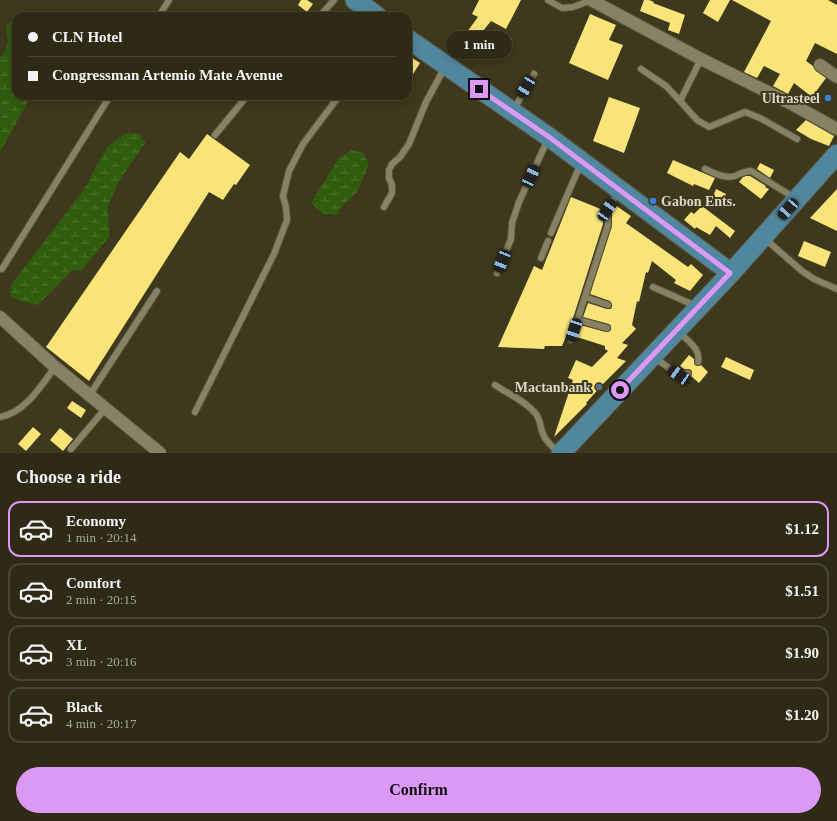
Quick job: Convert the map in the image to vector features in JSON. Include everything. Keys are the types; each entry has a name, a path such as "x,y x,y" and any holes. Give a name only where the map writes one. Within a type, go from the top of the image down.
{"main road":[{"path":"355,0 372,12"},
{"path":"412,41 549,137 730,273"},
{"path":"560,453 730,273 837,154"}],"street":[{"path":"591,0 701,60 790,103 837,129"},
{"path":"820,65 837,78"},
{"path":"0,317 89,396 160,453"}],"lane":[{"path":"162,12 169,0"},
{"path":"324,12 334,0"},
{"path":"548,0 562,8 573,7 591,0"},
{"path":"680,101 701,60"},
{"path":"384,207 392,193 392,185 388,178 389,170 392,164 400,157 409,144 426,102 445,65"},
{"path":"641,69 666,86 697,120 709,127 720,124 745,112 760,118 797,139"},
{"path":"512,112 534,74"},
{"path":"2,269 108,100"},
{"path":"215,135 244,100"},
{"path":"195,412 274,254 285,227 287,220 283,196 291,166 303,144 336,100"},
{"path":"497,272 511,239 512,223 518,202 549,137"},
{"path":"551,233 582,162"},
{"path":"705,169 724,176 732,177 745,171 750,171 797,199"},
{"path":"571,340 608,225 607,210 620,190"},
{"path":"762,237 802,271 837,289"},
{"path":"541,258 548,241"},
{"path":"653,287 698,307"},
{"path":"89,396 157,291"},
{"path":"585,297 608,305"},
{"path":"578,320 607,328"},
{"path":"677,329 698,351 698,362"},
{"path":"652,356 679,375 688,373"},
{"path":"0,417 23,406 34,395 55,367"},
{"path":"495,386 528,406 535,413 540,420 542,434 547,442 560,453"},
{"path":"71,449 105,408"}],"green space":[{"path":"12,21 12,100 29,100 0,152 0,57 7,47 8,38 6,25"},
{"path":"126,133 140,134 145,143 119,181 108,206 109,237 81,271 73,270 38,305 20,301 10,295 11,285 83,191 107,147"},
{"path":"352,150 363,153 369,165 357,192 342,206 337,215 323,214 311,203 339,158"}],"building":[{"path":"301,0 307,0 313,4 307,12 298,5"},
{"path":"479,0 521,0 506,29 491,21 479,36 490,45 482,56 461,40 478,17 472,14"},
{"path":"644,0 649,0 654,2 653,3 685,15 679,34 668,30 670,23 640,11"},
{"path":"710,0 730,0 718,22 703,13"},
{"path":"732,0 828,0 837,5 837,54 815,43 806,61 826,78 812,97 794,83 788,94 773,86 780,74 764,66 757,78 744,72 771,21"},
{"path":"590,14 616,25 609,40 623,45 608,80 569,63"},
{"path":"505,33 512,39 503,50 496,44"},
{"path":"412,58 420,63 412,76"},
{"path":"609,97 640,108 624,153 593,141"},
{"path":"806,120 834,136 829,146 811,139 796,130"},
{"path":"207,134 250,165 223,200 209,192 89,381 46,347 180,152 189,159"},
{"path":"673,160 715,178 709,190 694,184 693,186 667,173"},
{"path":"760,163 774,170 770,178 757,169"},
{"path":"746,176 750,176 769,189 761,199 739,182"},
{"path":"716,189 726,194 722,202 714,197"},
{"path":"837,189 837,231 810,218"},
{"path":"571,197 603,210 603,224 568,334 562,346 545,346 544,349 498,347 534,266 542,270"},
{"path":"615,205 631,216 626,223 688,267 691,264 703,275 690,291 674,283 676,280 652,261 648,273 646,272 639,302 637,301 632,325 636,329 622,343 628,345 617,358 626,361 602,385 586,403 587,404 554,437 573,380 568,378 576,360 592,367 608,351 605,349 605,346 577,337 580,325 606,332 611,330 611,326 609,324 583,317 588,303 607,309 611,309 612,306 610,301 590,294 612,226 612,211"},
{"path":"702,206 735,231 730,238 716,226 710,235 696,227 695,229 684,220 691,212 694,214"},
{"path":"804,241 831,252 825,267 798,256"},
{"path":"689,355 694,359 695,365 701,365 708,372 699,383 691,376 691,370 684,369 680,366"},
{"path":"726,357 754,370 750,380 721,367"},
{"path":"72,401 86,410 81,418 67,408"},
{"path":"33,427 41,434 26,451 18,444"},
{"path":"60,428 73,439 63,451 50,440"}],"place":[{"name":"Ultrasteel","path":"828,98"},
{"name":"Gabon Ents.","path":"653,201"},
{"name":"Mactanbank","path":"599,387"}],"route":[{"path":"479,89 549,137 730,273 620,390"}]}
